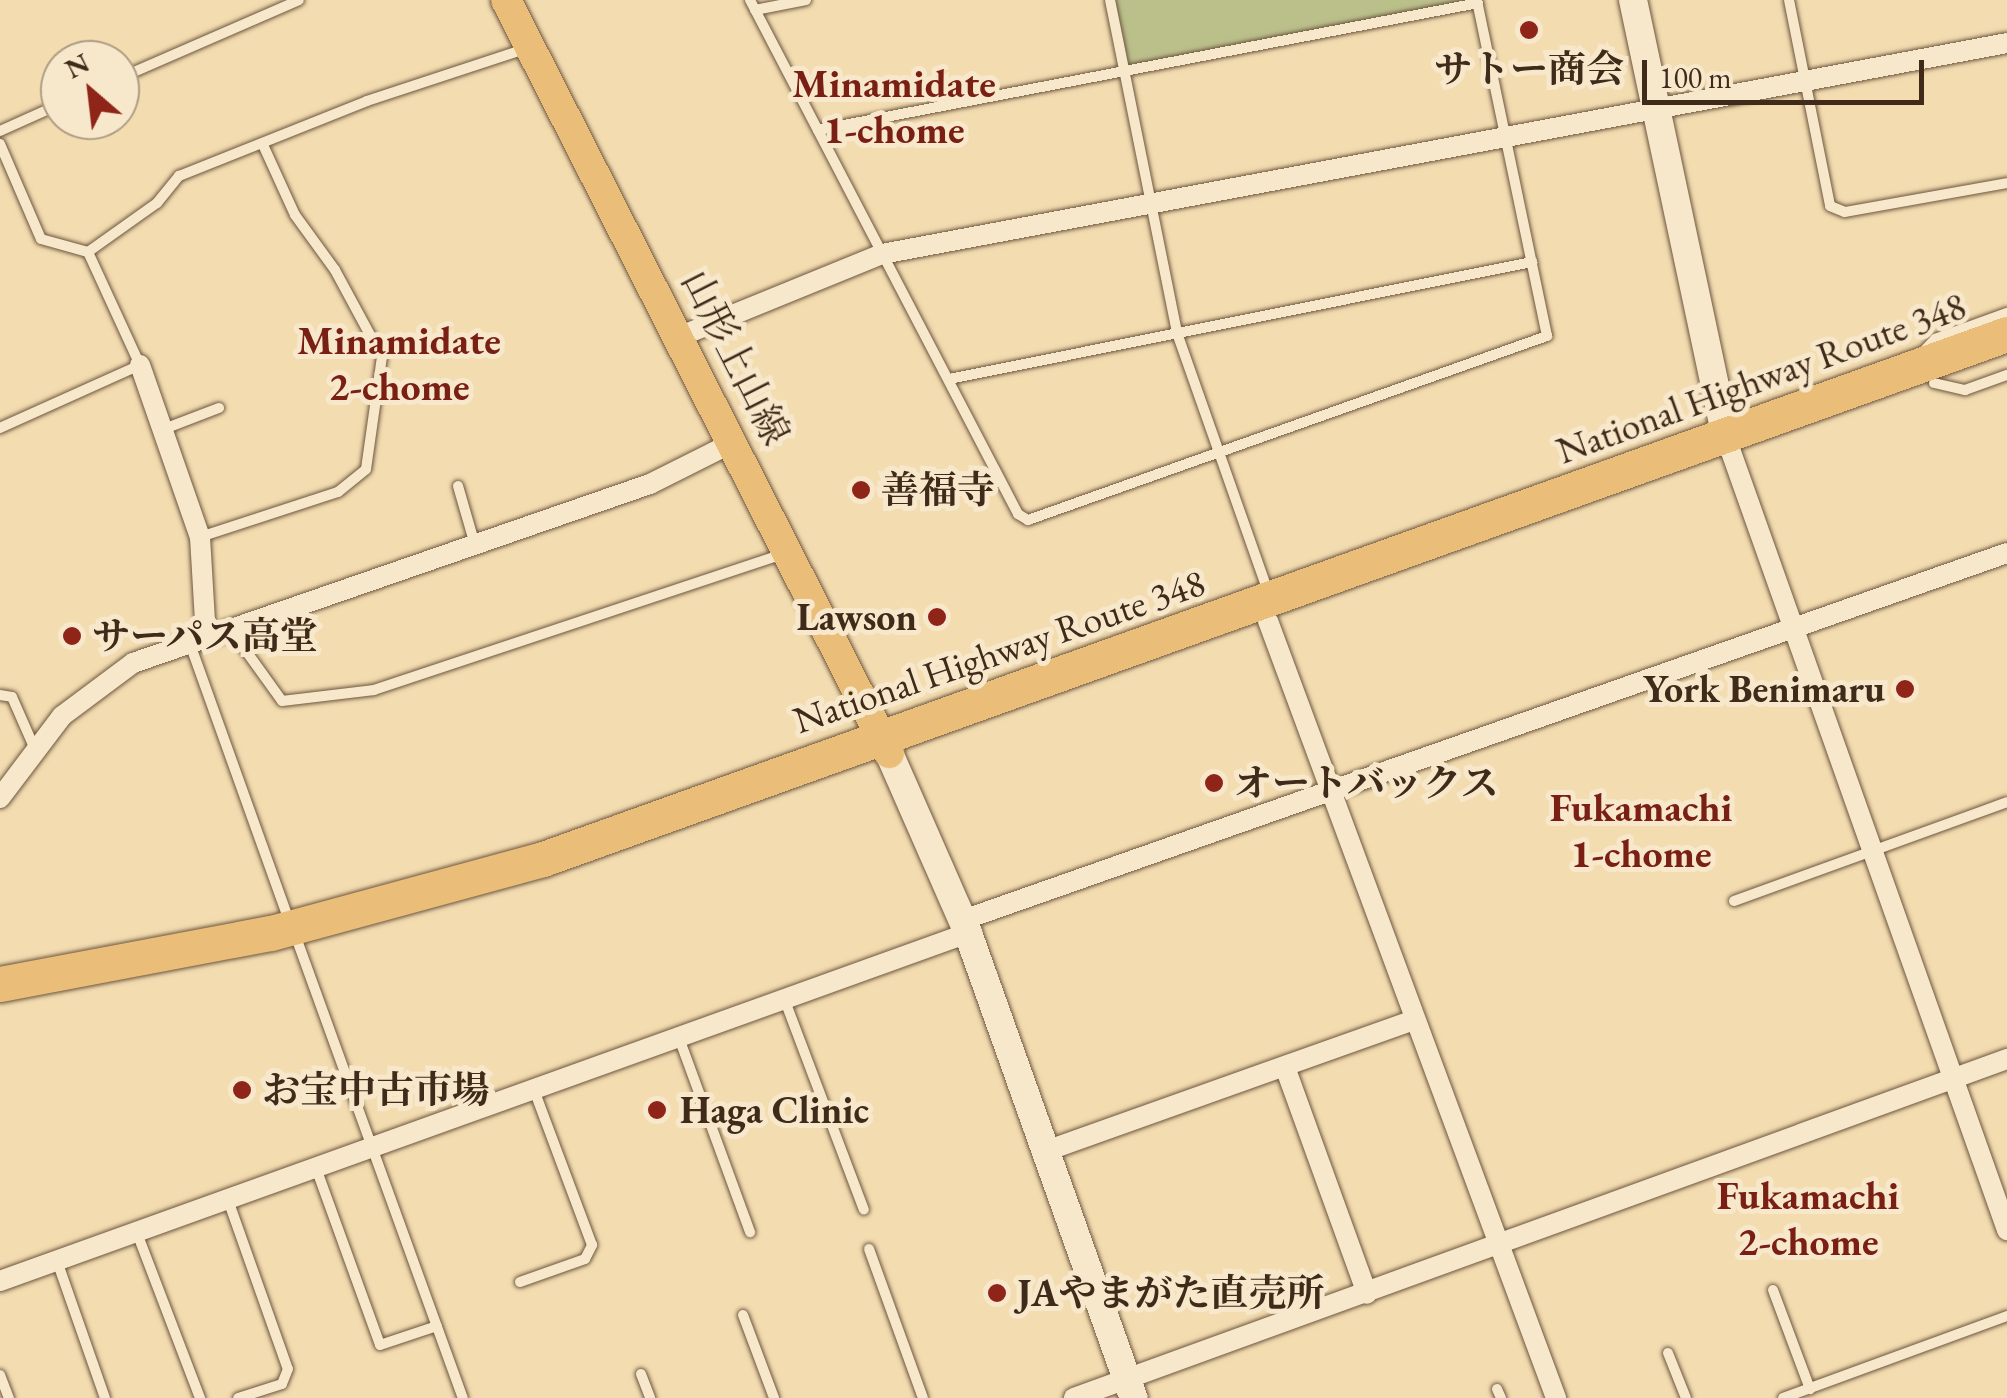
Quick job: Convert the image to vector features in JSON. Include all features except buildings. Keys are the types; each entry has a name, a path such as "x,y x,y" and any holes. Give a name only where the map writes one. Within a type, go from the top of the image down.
{"highway":[{"name":"National Highway Route 348","path":"1920,376 2007,334"},
{"name":"National Highway Route 348","path":"0,1002 295,933 543,858 887,745 1270,611 1728,441 1920,376 2007,356"},
{"name":"National Highway Route 348","path":"0,984 295,933"}],"main road":[{"name":"山形上山線","path":"506,0 887,745"}],"street":[{"path":"1633,0 1728,441 1788,628 2007,1230"},
{"path":"681,336 882,254 1504,134 2007,43"},
{"path":"140,365 200,536 198,640"},
{"path":"2,791 34,747 111,677 198,640 650,484 734,442"},
{"path":"0,1281 785,1000 966,926 1334,791 2007,553"},
{"path":"1270,611 1412,1021 1556,1398"},
{"path":"887,745 966,926 1130,1388"},
{"path":"1046,1151 1412,1021"},
{"path":"1074,1398 1130,1388 1496,1244 2007,1060"},
{"path":"1285,1067 1367,1294"}],"lane":[{"path":"140,69 299,0"},
{"path":"806,0 753,5 882,254 949,379 1018,514 1028,520 1547,336 1477,2 818,130"},
{"path":"1110,0 1177,333 1270,611"},
{"path":"1789,0 1830,206 1846,212 2007,182"},
{"path":"88,252 158,203 179,176 264,147 367,102 530,48"},
{"path":"0,131 40,113"},
{"path":"0,144 4,164 40,239 88,252"},
{"path":"200,536 338,492 366,469 382,357 335,270 295,215 264,147"},
{"path":"0,428 140,365 88,252"},
{"path":"949,379 1532,262"},
{"path":"2007,313 1934,340 1920,376 1966,390 2007,375"},
{"path":"164,428 219,408"},
{"path":"458,486 476,544"},
{"path":"231,630 282,700 374,690 791,552"},
{"path":"198,640 295,933 463,1398"},
{"path":"0,695 12,697 34,747"},
{"path":"1734,900 2007,802"},
{"path":"785,1000 864,1210"},
{"path":"678,1038 750,1232"},
{"path":"520,1282 586,1259 592,1245 534,1090"},
{"path":"316,1168 380,1345 437,1326"},
{"path":"228,1200 288,1369 282,1384 238,1398"},
{"path":"137,1232 200,1398"},
{"path":"869,1249 923,1398"},
{"path":"57,1261 105,1398"},
{"path":"1773,1290 1810,1389"},
{"path":"743,1315 774,1398"},
{"path":"1783,1398 2007,1316"},
{"path":"1668,1353 1686,1398"},
{"path":"0,1374 9,1398"},
{"path":"641,1374 650,1398"}],"green space":[{"path":"1110,0 1477,0 1124,72"}],"place":[{"name":"サトー商会","path":"1529,30"},
{"name":"善福寺","path":"861,490"},
{"name":"Lawson","path":"937,617"},
{"name":"サーパス高堂","path":"72,636"},
{"name":"York Benimaru","path":"1905,689"},
{"name":"オートバックス","path":"1214,783"},
{"name":"お宝中古市場","path":"242,1090"},
{"name":"Haga Clinic","path":"657,1110"},
{"name":"JAやまがた直売所","path":"997,1293"}],"district":[{"name":"Minamidate 1-chome","path":"894,106"},
{"name":"Minamidate 2-chome","path":"399,363"},
{"name":"Fukamachi 1-chome","path":"1641,830"},
{"name":"Fukamachi 2-chome","path":"1808,1218"}]}
